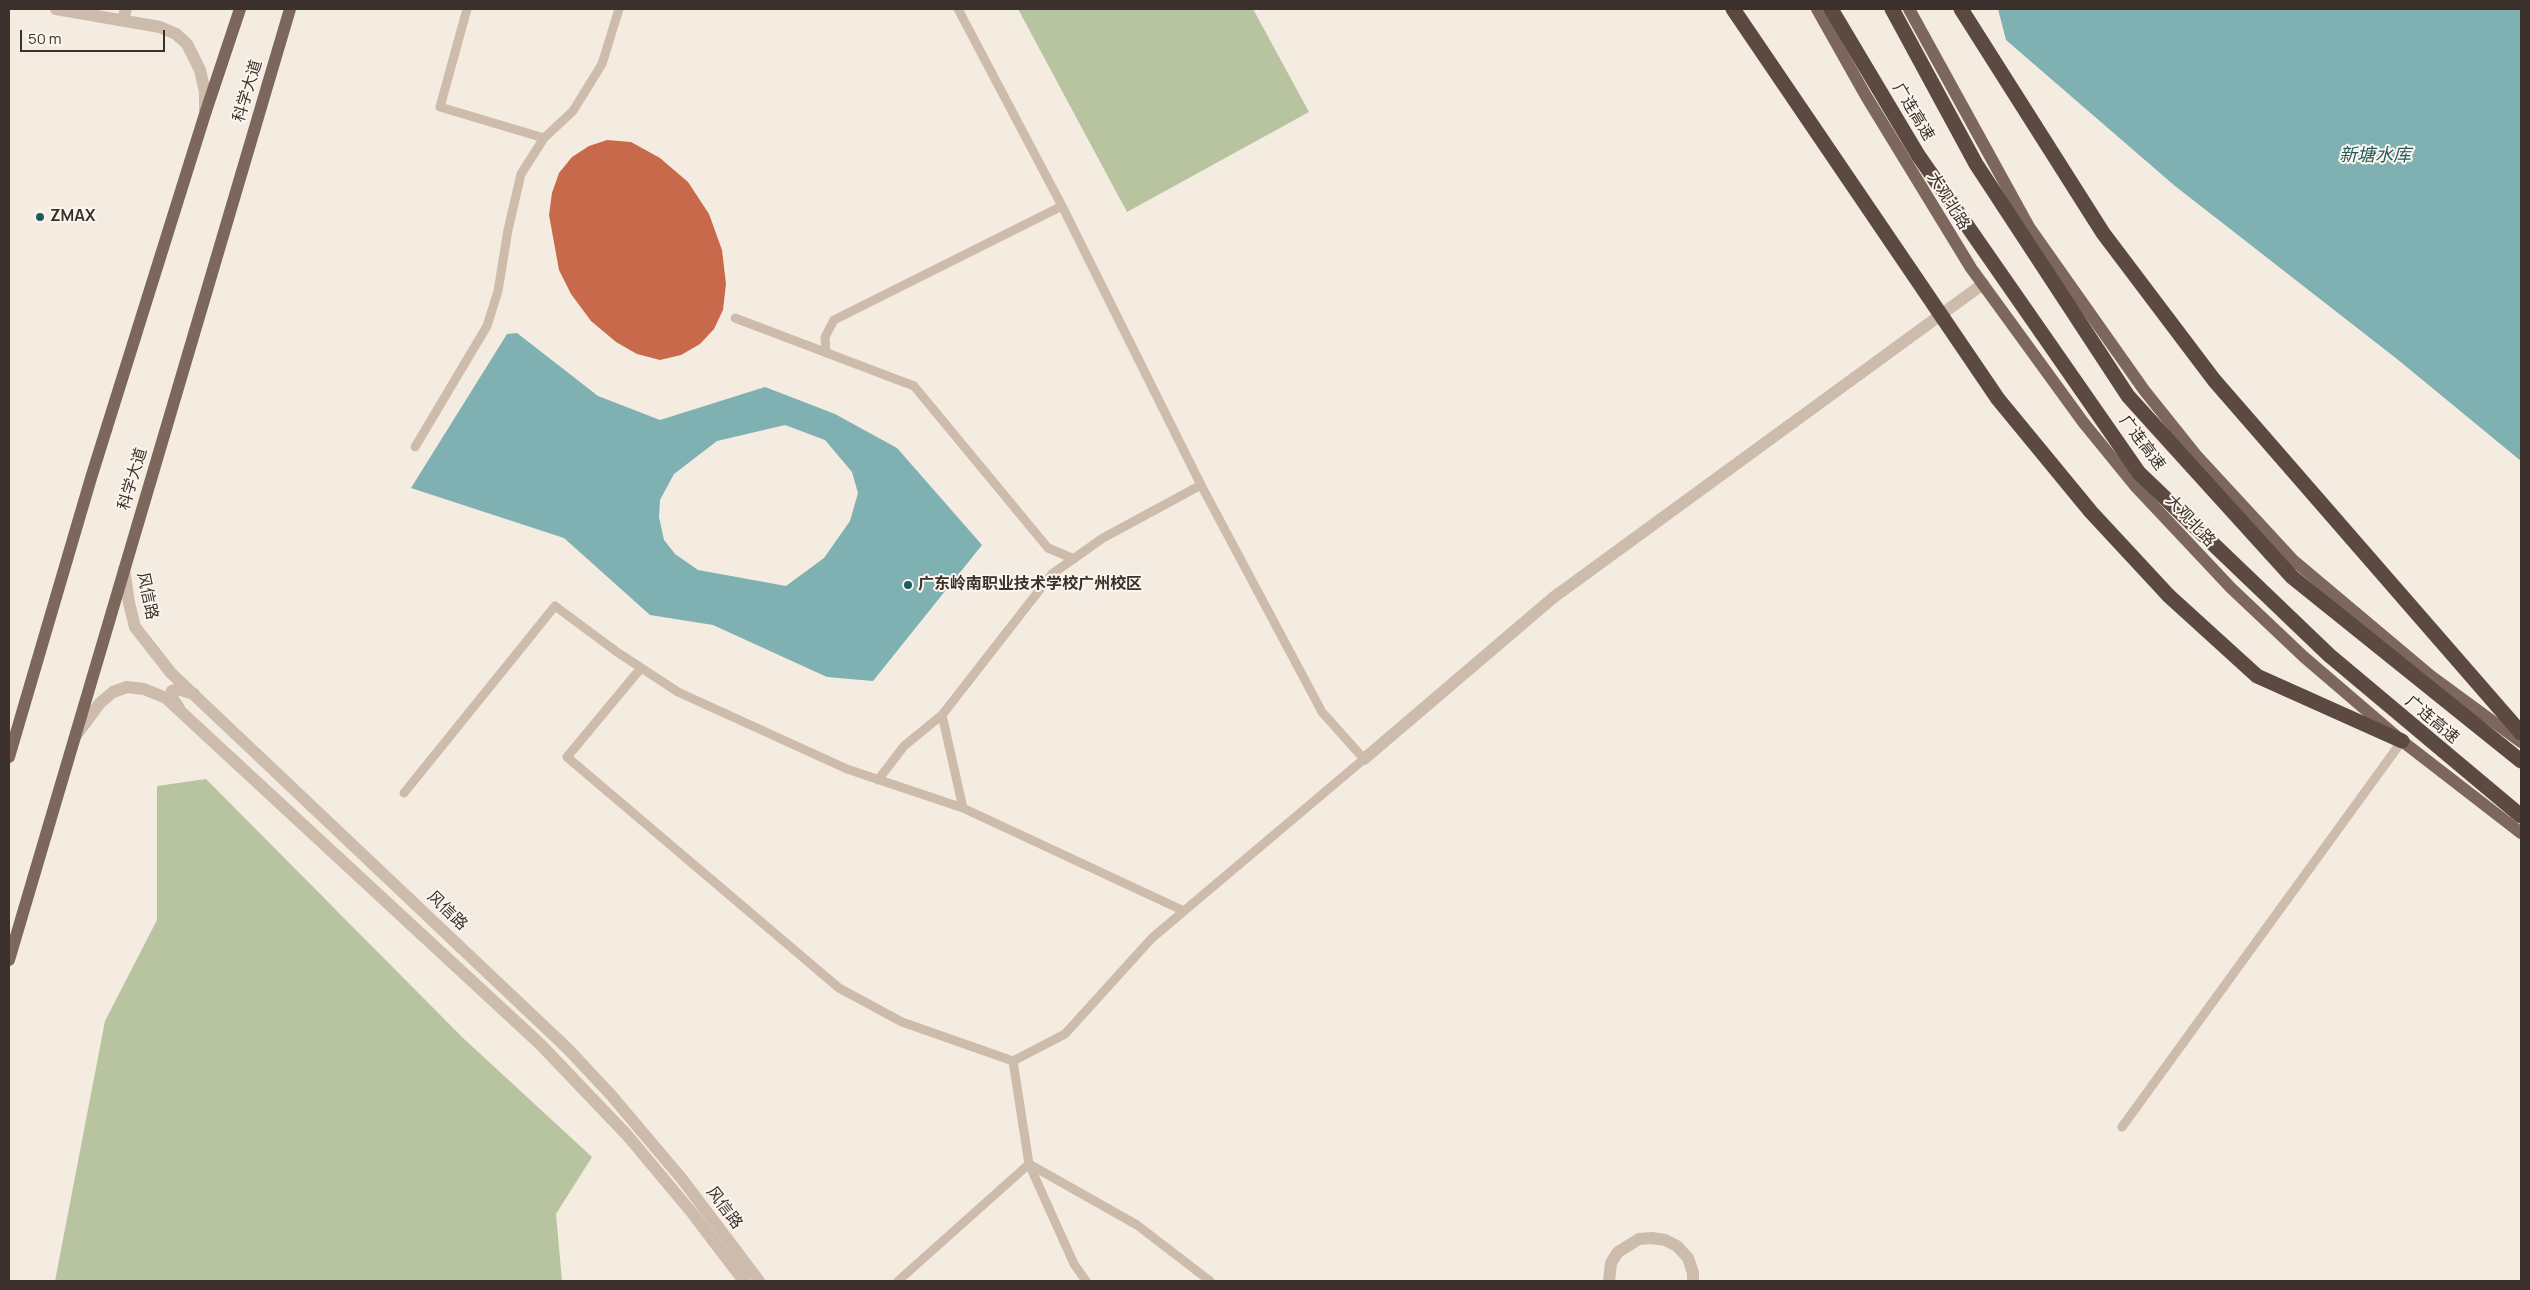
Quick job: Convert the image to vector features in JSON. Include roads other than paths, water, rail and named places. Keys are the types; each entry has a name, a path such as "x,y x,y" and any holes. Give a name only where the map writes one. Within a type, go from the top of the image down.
{"highway":[{"path":"1733,9 1998,399 2091,512 2169,596 2257,676 2402,741"},
{"name":"广连高速","path":"1831,9 1918,155 2139,473 2329,655 2521,816"},
{"name":"广连高速","path":"1892,9 1976,164 2128,396 2292,577 2521,761"},
{"path":"1961,9 2103,233 2214,380 2521,733"}],"main road":[{"name":"科学大道","path":"9,757 91,478 205,114 240,9"},
{"name":"科学大道","path":"9,960 290,9"},
{"name":"大观北路","path":"1817,9 1927,197 1983,284 2083,422 2136,487 2271,627 2402,741 2521,833"},
{"path":"1909,9 2029,227 2144,390 2196,455 2293,560 2431,676 2521,742"}],"street":[{"path":"56,9 124,15 160,26 176,34 187,44 200,70 205,92 205,114"},
{"path":"1364,759 1554,597 1983,284"},
{"name":"风信路","path":"124,566 129,603 135,626 171,673 568,1049 611,1095 682,1179 759,1281"},
{"name":"风信路","path":"77,734 100,703 113,692 127,687 144,689 166,698 540,1044 627,1135 693,1214 744,1281"},
{"path":"180,710 171,696 172,691 178,689 194,694"},
{"path":"1609,1281 1611,1263 1618,1252 1639,1239 1652,1238 1665,1240 1677,1246 1688,1258 1693,1273 1693,1281"}],"lane":[{"path":"467,9 440,107 544,138"},
{"path":"415,447 487,326 498,291 521,174 544,138 573,110 602,64 619,9"},
{"path":"641,668 567,756 839,988 902,1022 1013,1061 1065,1034 1152,938 1364,759 1322,712 1201,486 1062,206 958,9"},
{"path":"826,353 825,337 834,320 1062,206"},
{"path":"736,318 914,386 1048,548 1074,559"},
{"path":"878,780 904,746 942,715 1052,574 1103,538 1201,486"},
{"path":"404,793 555,606 641,668 678,692 847,769 963,808 1184,911"},
{"path":"942,715 963,808"},
{"path":"2122,1127 2402,741"},
{"path":"1013,1061 1029,1164 1074,1264 1086,1281"},
{"path":"898,1281 1029,1164"},
{"path":"1029,1164 1137,1225 1210,1281"}],"water":[{"name":"新塘水库","path":"1998,9 2521,9 2521,461 2397,359 2175,186 2006,40"},
{"path":"517,333 598,396 660,420 765,387 835,414 897,448 982,545 873,681 827,677 713,625 650,615 564,538 411,488 507,334","holes":["785,425 825,440 852,472 858,493 850,521 824,558 786,586 698,570 675,554 664,540 659,517 660,500 674,474 717,441"]}],"place":[{"name":"ZMAX","path":"40,217"},
{"name":"广东岭南职业技术学校广州校区","path":"908,585"}]}
